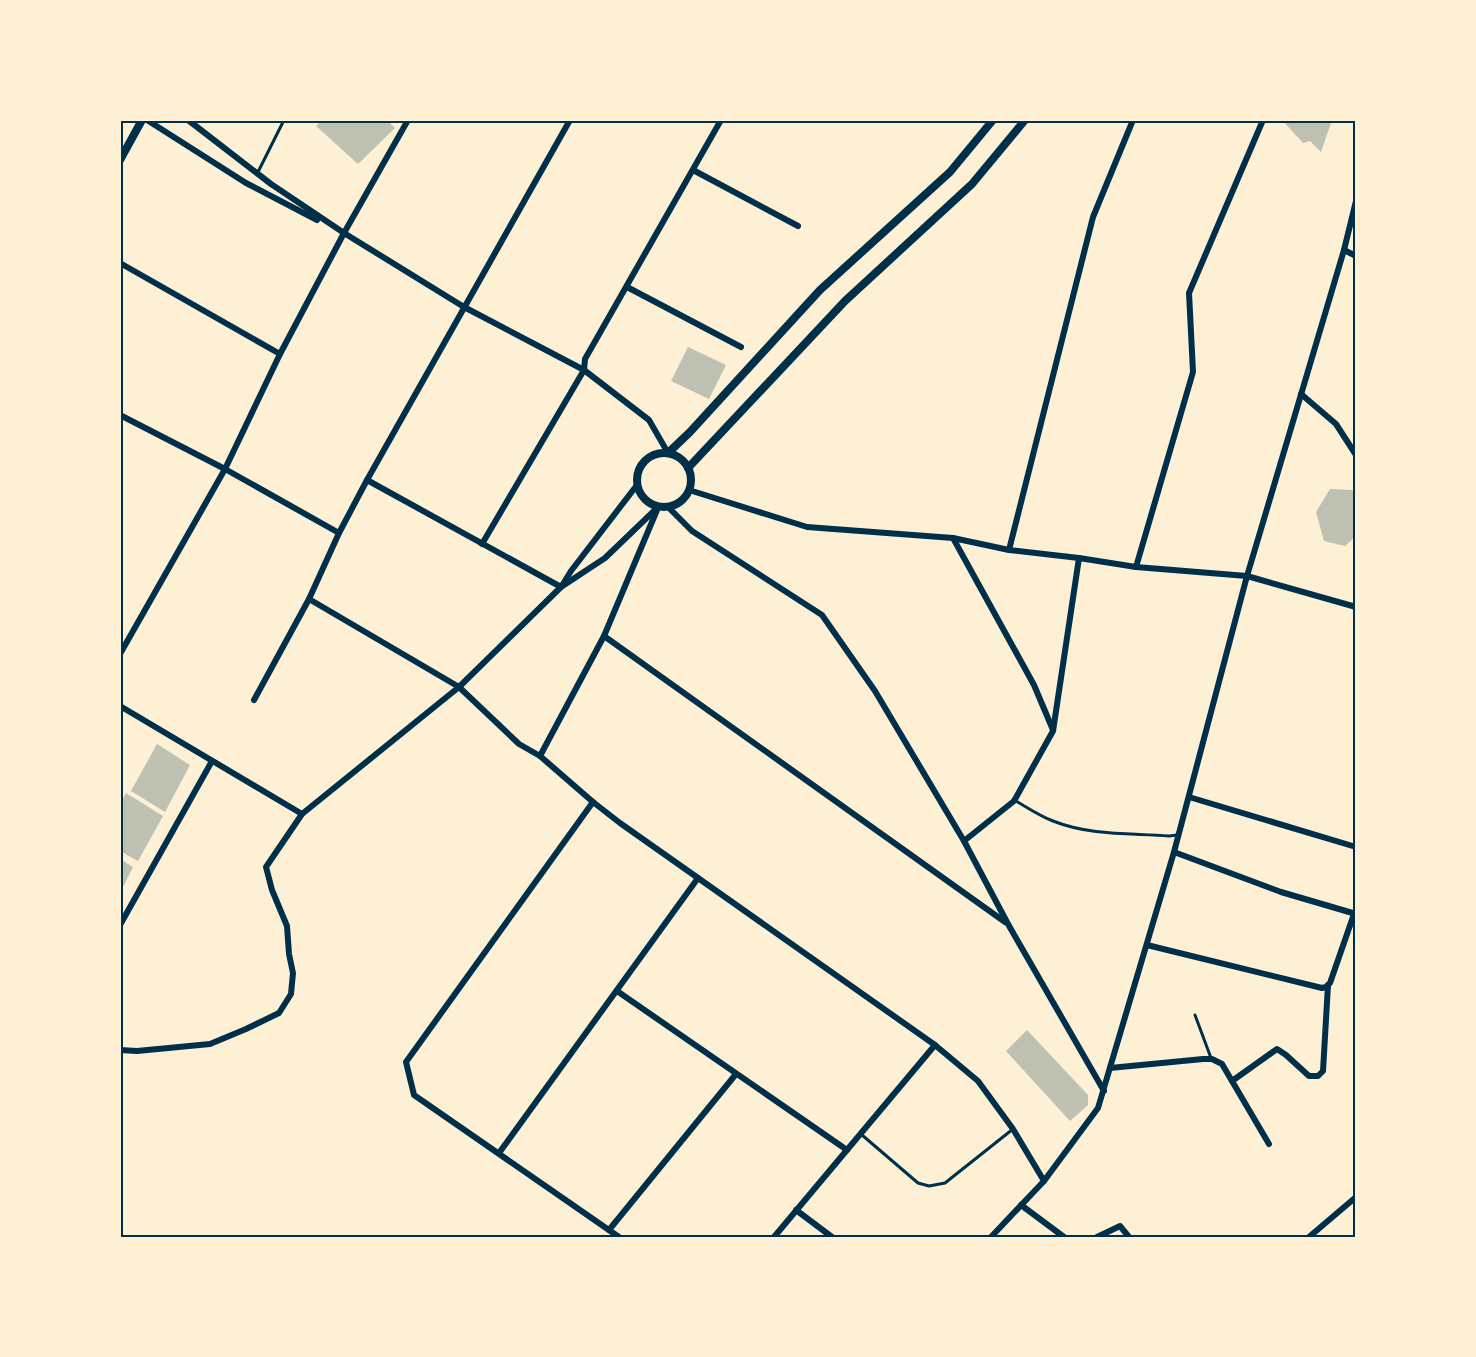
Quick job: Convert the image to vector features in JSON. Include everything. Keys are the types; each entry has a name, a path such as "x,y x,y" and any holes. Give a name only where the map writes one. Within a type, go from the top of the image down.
{"street":[{"path":"120,160 142,120"},
{"path":"147,120 246,183 344,233"},
{"path":"189,120 257,174 344,233 464,307 584,370 649,420 668,453"},
{"path":"120,654 225,469 280,354 344,233 408,120"},
{"path":"254,699 309,599 339,532 367,480 570,120"},
{"path":"482,544 584,370 585,359 721,120"},
{"path":"668,453 820,290 950,172 993,120"},
{"path":"688,468 845,301 972,184 1025,120"},
{"path":"1009,550 1093,217 1133,120"},
{"path":"1136,567 1193,372 1189,293 1263,120"},
{"path":"693,170 798,226"},
{"path":"991,1237 1044,1181 1098,1108 1104,1091 1179,834 1247,576 1344,250 1356,201"},
{"path":"1344,250 1356,256"},
{"path":"120,263 280,354"},
{"path":"627,287 741,347"},
{"path":"1301,394 1336,424 1356,455"},
{"path":"120,414 339,532"},
{"path":"668,453 683,461 688,468 691,483 681,501 668,507 658,507 644,499 637,485 637,477 640,469 651,456 668,453"},
{"path":"367,480 561,587"},
{"path":"561,587 637,485"},
{"path":"689,490 807,527 953,538 1009,550 1136,567 1247,576 1356,607"},
{"path":"120,1050 137,1051 210,1044 279,1013 291,994 293,972 287,926 272,891 266,867 302,814 459,687 561,587 605,558 658,507"},
{"path":"540,756 604,636 658,507"},
{"path":"668,507 692,531 822,615 875,691 964,841 1008,924 1104,1091"},
{"path":"953,538 1034,685 1053,731"},
{"path":"964,841 1014,801 1053,731 1079,558"},
{"path":"309,599 459,687 519,744 540,756 620,823 935,1045 978,1081 1013,1129 1044,1181"},
{"path":"604,636 1008,924"},
{"path":"120,706 302,814"},
{"path":"120,925 212,761"},
{"path":"1189,797 1356,847"},
{"path":"593,802 406,1062 414,1095 619,1237"},
{"path":"1174,852 1281,892 1355,914 1328,985 1323,1071 1318,1077 1309,1076 1276,1049 1232,1081"},
{"path":"499,1153 698,878"},
{"path":"1147,945 1322,988 1328,985"},
{"path":"617,991 847,1150"},
{"path":"774,1237 935,1045"},
{"path":"1110,1068 1212,1059 1222,1064 1269,1144"},
{"path":"609,1230 736,1074"},
{"path":"1309,1237 1356,1197"},
{"path":"1022,1205 1064,1237"},
{"path":"796,1210 832,1237"},
{"path":"1098,1237 1120,1226 1129,1237"}],"lane":[{"path":"257,174 284,120"},
{"path":"1014,801 1052,820 1070,826 1116,834 1169,836 1179,834"},
{"path":"1195,1015 1212,1059"},
{"path":"861,1134 918,1183 929,1186 945,1183 1013,1129"}],"building":[{"path":"322,120 387,120 395,128 358,164 316,126"},
{"path":"1282,120 1332,120 1321,152 1310,141 1303,143"},
{"path":"688,347 726,365 709,399 671,381"},
{"path":"1330,489 1352,490 1356,497 1356,536 1345,546 1324,541 1316,512"},
{"path":"157,744 190,765 165,812 131,791"},
{"path":"126,793 163,816 138,861 120,851 120,804"},
{"path":"120,859 133,867 120,893"},
{"path":"1027,1030 1088,1095 1088,1105 1070,1121 1006,1051"}]}
